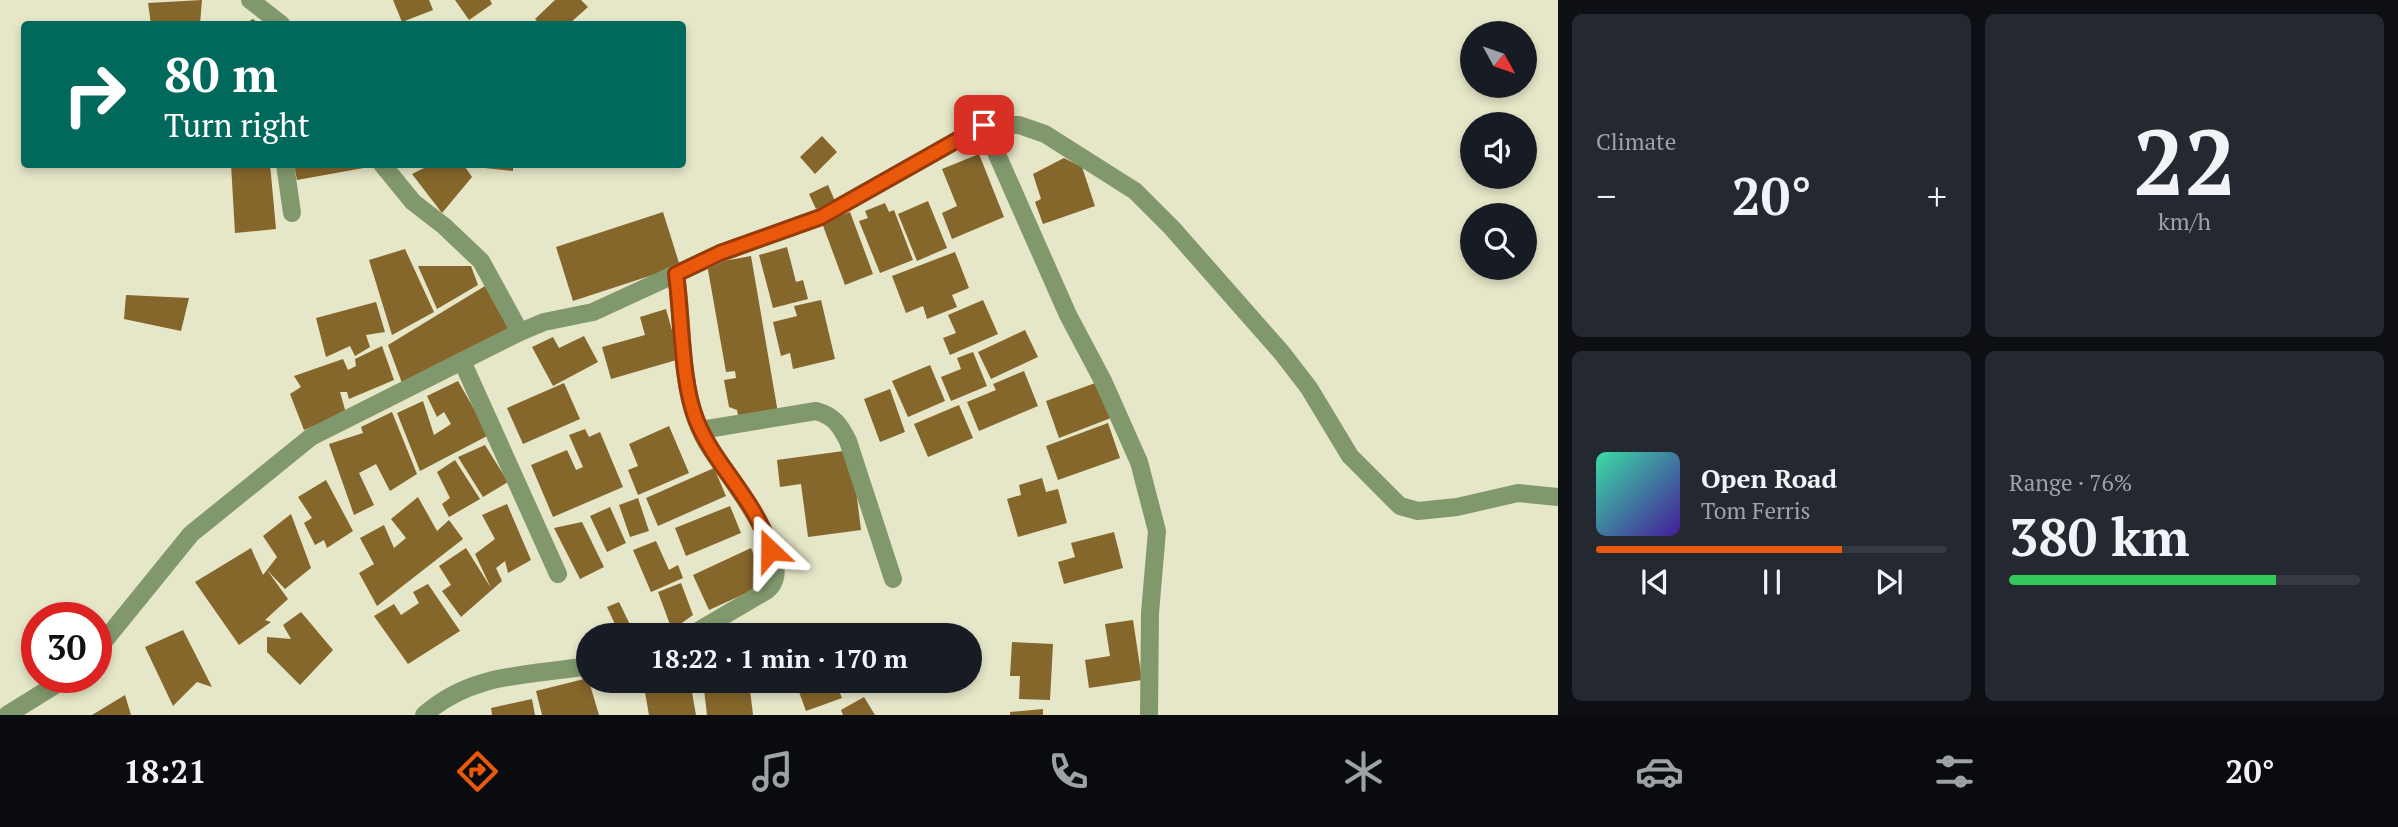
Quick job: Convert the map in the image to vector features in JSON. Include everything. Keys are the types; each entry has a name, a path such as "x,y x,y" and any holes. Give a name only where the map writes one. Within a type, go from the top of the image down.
{"street":[{"path":"250,0 277,21"},
{"path":"984,125 1068,315 1103,381 1139,462 1157,531 1150,613 1149,715"},
{"path":"112,631 191,534 311,438 520,332 544,322 593,312 720,253 821,217 984,125 1019,125 1045,134 1135,191 1204,262 1282,353 1308,388 1350,456 1400,506 1418,512 1457,507 1518,493 1558,497"},
{"path":"286,168 292,213"},
{"path":"385,168 413,202 444,226 481,261 520,332"},
{"path":"676,274 687,384 701,430 712,451 735,480 766,535 775,579 773,586 766,591 711,623"},
{"path":"463,361 558,574"},
{"path":"701,430 816,411 829,415 840,424 848,441 893,579"},
{"path":"424,715 459,689 498,677 576,667"},
{"path":"7,715 42,693"}],"building":[{"path":"202,0 200,21 151,21 148,3"},
{"path":"393,0 429,0 433,10 402,21"},
{"path":"455,0 490,0 492,4 469,20"},
{"path":"555,0 581,0 588,7 572,21 535,19"},
{"path":"822,136 837,152 815,174 800,157"},
{"path":"979,154 1004,217 952,239 942,213 957,206 942,169"},
{"path":"1064,158 1082,167 1095,206 1043,224 1035,202 1041,199 1033,174"},
{"path":"231,168 270,168 276,229 235,233"},
{"path":"295,168 363,168 297,180"},
{"path":"424,168 466,168 472,177 442,213 412,174"},
{"path":"485,168 513,168 513,171"},
{"path":"828,185 835,201 816,209 809,194"},
{"path":"928,201 947,248 917,261 898,214"},
{"path":"885,203 889,212 894,210 913,260 880,273 859,221 868,218 865,211"},
{"path":"663,212 680,266 573,301 556,247"},
{"path":"850,212 873,274 845,285 822,223"},
{"path":"787,247 796,282 803,280 808,299 773,308 759,255"},
{"path":"405,249 434,312 392,335 369,260"},
{"path":"955,252 969,288 952,295 957,307 927,319 923,306 906,313 892,276"},
{"path":"751,256 778,413 739,420 737,410 729,407 724,380 736,378 735,371 726,372 707,264"},
{"path":"418,266 471,266 478,285 437,309"},
{"path":"485,286 509,329 402,383 388,345"},
{"path":"126,295 189,298 181,331 124,319"},
{"path":"821,300 835,359 793,369 790,353 781,356 773,322 797,316 794,306"},
{"path":"983,300 998,334 950,355 943,338 956,333 948,315"},
{"path":"376,302 385,332 366,335 370,347 355,356 350,346 326,357 316,318"},
{"path":"666,309 680,359 611,379 602,347 645,335 640,317"},
{"path":"1025,330 1038,357 991,379 978,352"},
{"path":"584,336 598,362 553,386 532,347 553,337 559,348"},
{"path":"382,346 394,380 349,399 347,392 340,392 346,413 304,430 290,394 301,387 294,376 343,359 348,370 356,366 355,359"},
{"path":"973,352 987,386 951,401 941,377 961,369 957,358"},
{"path":"930,365 945,401 908,417 892,381"},
{"path":"1024,371 1038,406 979,431 967,402 996,390 993,384"},
{"path":"458,381 489,435 420,471 397,413 423,401 434,435 451,424 444,412 437,417 427,396"},
{"path":"1098,382 1111,418 1059,438 1046,401"},
{"path":"564,383 580,419 523,444 507,408"},
{"path":"890,389 905,432 880,442 864,399"},
{"path":"959,405 973,438 928,457 914,424"},
{"path":"392,412 417,474 390,491 376,464 359,473 374,505 354,515 329,444 363,433 361,427"},
{"path":"1108,423 1120,458 1058,480 1046,446"},
{"path":"669,426 689,473 638,495 628,470 638,466 629,444"},
{"path":"585,429 589,437 600,432 623,487 553,517 531,465 567,450 576,470 583,467 569,435"},
{"path":"485,445 508,482 483,497 458,457"},
{"path":"851,450 861,530 808,537 801,484 780,487 777,460"},
{"path":"455,460 480,499 449,517 442,504 450,498 437,472"},
{"path":"714,468 726,496 658,526 646,498"},
{"path":"1042,478 1046,492 1058,489 1067,523 1018,537 1007,499 1021,495 1019,485"},
{"path":"326,480 353,531 327,548 324,540 315,545 304,523 312,518 298,497"},
{"path":"418,497 437,531 449,520 463,539 377,606 359,573 374,564 360,538 384,525 394,548 406,538 391,519"},
{"path":"638,498 649,531 630,537 619,505"},
{"path":"507,504 531,560 508,573 505,561 496,568 502,581 461,617 442,591 451,585 439,566 466,548 491,588 475,554 495,539 482,515"},
{"path":"730,506 741,533 686,556 675,528"},
{"path":"610,507 626,543 607,552 590,516"},
{"path":"291,514 311,568 285,589 267,570 288,599 265,620 271,622 239,645 195,582 251,548 263,575 277,557 263,536"},
{"path":"582,522 604,567 580,579 554,528"},
{"path":"1114,532 1123,568 1064,584 1058,562 1075,557 1071,543"},
{"path":"656,541 669,570 678,565 683,578 651,592 633,550"},
{"path":"751,548 766,584 709,610 693,575"},
{"path":"681,583 693,615 682,623 669,623 658,592"},
{"path":"428,584 460,631 408,664 374,616 394,604 401,615 419,603 413,592"},
{"path":"619,602 629,623 614,623 607,607"},
{"path":"301,612 333,650 300,685 267,652 267,637 291,639 283,625"},
{"path":"1133,620 1142,680 1089,688 1085,660 1110,656 1105,624"},
{"path":"183,630 212,687 197,682 173,706 145,647"},
{"path":"1012,642 1053,644 1050,700 1019,699 1020,676 1010,676"},
{"path":"576,681 576,693 592,693 599,715 542,715 536,691"},
{"path":"645,693 692,693 696,715 649,715"},
{"path":"704,693 750,693 753,715 707,715"},
{"path":"799,693 840,693 842,698 806,711"},
{"path":"125,695 131,715 92,715"},
{"path":"864,697 875,715 843,715 841,710"},
{"path":"532,699 535,715 492,715 491,708"},
{"path":"1043,709 1043,715 1010,715 1010,712"}],"route":[{"path":"770,550 766,535 735,480 712,451 695,417 687,384 676,274 720,253 821,217 984,125"}]}
